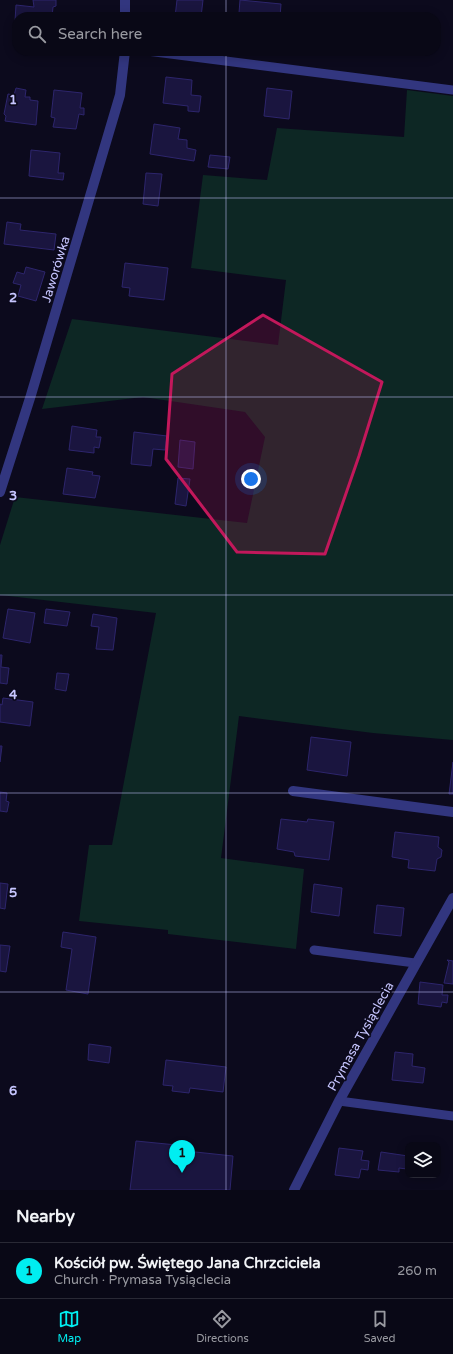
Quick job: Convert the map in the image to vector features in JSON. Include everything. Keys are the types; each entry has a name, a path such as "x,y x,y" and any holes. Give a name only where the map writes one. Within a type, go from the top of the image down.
{"street":[{"path":"125,0 125,12"},
{"name":"Jaworówka","path":"0,492 31,395 120,95 124,56"},
{"path":"292,791 453,812"},
{"name":"Prymasa Tysiąclecia","path":"294,1190 339,1101 415,963 453,898"}],"lane":[{"path":"186,56 453,90"},
{"path":"314,950 415,963"},
{"path":"339,1101 453,1116"}],"highlighted area":[{"path":"263,315 382,382 359,456 325,554 237,552 166,459 172,374"}],"green space":[{"path":"407,90 453,96 453,740 373,733 239,716 221,858 304,869 296,949 168,934 168,930 79,921 89,845 112,845 156,613 0,595 0,545 15,497 247,523 265,437 245,412 143,397 42,409 72,319 278,345 286,280 191,268 203,175 267,180 277,128 404,137"}],"building":[{"path":"33,0 56,0 56,6 53,7 52,12 16,12 16,5 34,7"},
{"path":"177,0 203,0 202,12 176,12"},
{"path":"240,0 281,4 280,12 239,12"},
{"path":"166,77 192,80 191,95 201,96 199,112 188,111 188,106 163,103"},
{"path":"16,88 26,90 25,97 30,97 30,100 38,101 36,125 5,121 6,116 4,114 8,94 14,95"},
{"path":"267,88 292,91 289,119 264,116"},
{"path":"54,90 82,93 80,108 84,108 84,115 79,114 76,129 53,127 55,118 51,117"},
{"path":"154,124 180,128 178,139 187,140 187,148 196,150 194,161 150,154"},
{"path":"31,150 60,153 58,173 64,173 63,180 29,176"},
{"path":"210,155 230,157 228,169 208,167"},
{"path":"146,173 162,174 158,206 143,204"},
{"path":"7,222 21,224 20,230 56,234 54,250 4,244"},
{"path":"125,263 168,268 164,300 129,296 130,288 122,287"},
{"path":"26,267 45,272 36,301 18,296 21,285 13,283 17,272 24,274"},
{"path":"72,426 97,430 96,437 101,437 99,448 94,447 94,453 69,450"},
{"path":"134,432 167,436 165,450 153,449 151,466 131,464"},
{"path":"180,440 195,442 193,469 178,467"},
{"path":"67,468 93,472 92,475 100,476 95,498 63,494"},
{"path":"178,478 190,479 186,506 175,504"},
{"path":"8,609 35,613 30,643 3,638"},
{"path":"46,609 70,612 67,626 44,623"},
{"path":"93,614 117,618 113,650 96,649 99,627 91,626"},
{"path":"0,655 2,655 1,667 9,668 7,684 0,683"},
{"path":"57,673 69,674 66,691 55,689"},
{"path":"3,698 33,702 30,726 0,722 0,704 2,705"},
{"path":"311,737 351,742 347,776 307,770"},
{"path":"0,746 2,746 0,762"},
{"path":"453,762 453,794 449,794"},
{"path":"0,792 7,793 6,801 9,802 7,812 0,811"},
{"path":"281,819 307,822 308,819 334,822 329,860 295,856 294,852 277,849"},
{"path":"395,832 439,837 438,847 442,850 441,857 437,859 435,871 408,868 409,860 392,857"},
{"path":"0,883 8,884 5,909 0,908"},
{"path":"314,884 342,888 339,916 311,912"},
{"path":"377,905 404,908 401,936 374,933"},
{"path":"63,932 96,937 88,994 66,990 72,949 61,947"},
{"path":"0,945 10,946 6,972 0,971"},
{"path":"447,960 453,961 453,984 444,983 449,962"},
{"path":"420,982 443,985 442,995 448,995 447,1003 442,1002 441,1007 418,1004"},
{"path":"89,1044 111,1047 109,1063 88,1060"},
{"path":"395,1052 413,1054 412,1066 425,1068 423,1083 392,1080"},
{"path":"166,1060 226,1067 223,1092 190,1088 189,1093 172,1091 173,1086 163,1085"},
{"path":"136,1141 187,1146 186,1151 233,1156 230,1190 130,1190"},
{"path":"339,1148 363,1151 361,1160 369,1161 368,1170 361,1169 359,1178 335,1175"},
{"path":"381,1152 405,1156 405,1169 399,1168 399,1172 378,1170"}],"place":[{"name":"Kościół pw. Świętego Jana Chrzciciela","path":"182,1173"}]}
